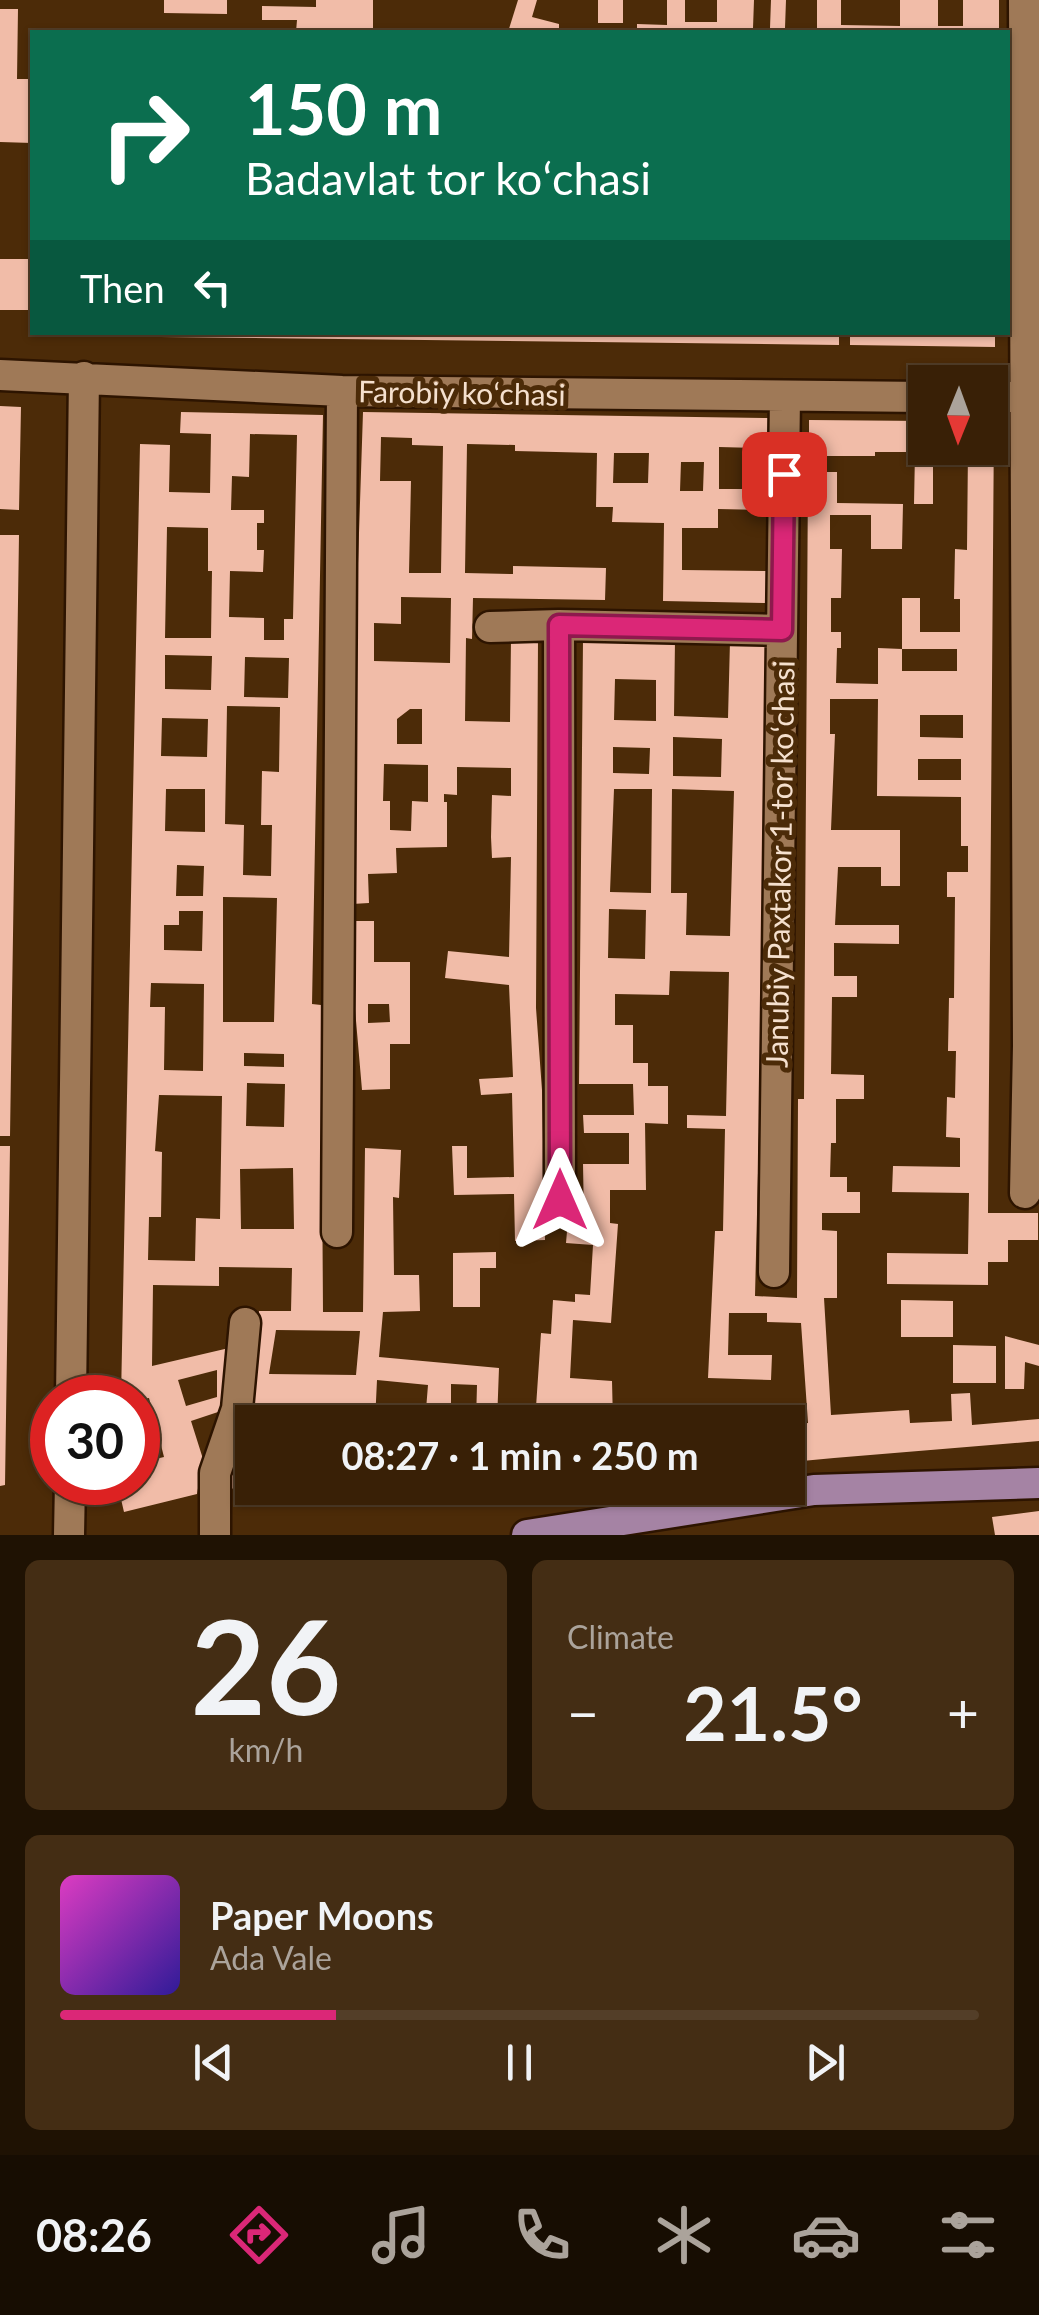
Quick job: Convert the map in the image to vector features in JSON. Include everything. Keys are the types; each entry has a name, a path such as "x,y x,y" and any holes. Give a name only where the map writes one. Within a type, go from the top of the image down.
{"main road":[{"path":"527,1535 583,1531 814,1490 1039,1484"}],"street":[{"path":"1024,0 1016,153 1033,397 1034,1046 1025,1193"},
{"name":"Farobiy koʻchasi","path":"0,375 342,390 908,396"},
{"path":"71,1375 84,377"},
{"path":"337,1232 342,390"},
{"name":"Janubiy Paxtakor 1-tor koʻchasi","path":"774,1272 785,396"},
{"path":"559,625 560,1200"},
{"path":"490,627 782,630"},
{"path":"215,1535 214,1473 236,1409 245,1322"},
{"path":"69,1535 70,1505"}],"building":[{"path":"164,0 227,0 227,14 164,13"},
{"path":"316,0 373,0 373,30 296,30 297,20 262,20 262,6 316,7"},
{"path":"518,0 537,0 532,17 559,24 559,30 509,30"},
{"path":"598,0 623,0 623,23 598,23"},
{"path":"667,0 685,0 685,22 717,22 717,0 754,0 753,28 770,28 771,0 786,0 785,28 817,28 817,0 841,0 841,25 900,26 900,0 938,0 938,26 963,26 963,0 999,0 999,30 637,30 637,24 667,25"},
{"path":"0,9 18,9 17,79 30,79 30,143 0,142"},
{"path":"0,259 30,259 30,310 0,310"},
{"path":"839,335 839,345 161,337"},
{"path":"850,335 995,335 995,347 850,345"},
{"path":"0,406 21,407 19,510 0,509"},
{"path":"181,412 323,415 312,1004 321,1005 323,1312 363,1312 365,1148 401,1150 399,1198 393,1197 394,1275 419,1275 420,1311 383,1312 379,1357 499,1368 498,1405 476,1405 477,1385 451,1384 451,1405 426,1405 428,1385 377,1380 376,1405 247,1405 259,1311 291,1311 292,1268 219,1267 219,1286 153,1285 152,1366 229,1348 227,1409 191,1421 203,1459 197,1494 160,1503 160,1458 164,1457 160,1441 160,1375 121,1375 140,444 170,445 169,492 210,493 211,434 180,433","holes":["250,434 297,435 293,619 284,619 284,640 264,640 264,618 229,617 230,571 263,572 264,550 257,550 257,523 264,523 264,510 231,510 232,476 249,477","167,527 208,528 211,638 165,638","165,655 212,656 211,690 165,689","245,657 289,658 288,698 244,697","227,706 280,707 279,772 262,771 261,825 272,825 271,876 243,875 244,825 225,824","162,718 208,719 207,757 161,756","166,789 205,789 205,832 165,831","177,865 204,866 203,896 176,896","223,897 277,898 274,1022 223,1022","179,911 203,911 202,951 164,950 164,925 179,925","151,983 204,984 203,1071 164,1070 165,1007 150,1007","244,1053 284,1054 284,1067 244,1066","247,1083 285,1084 284,1127 246,1126","159,1095 222,1096 220,1219 196,1218 195,1261 148,1260 149,1217 161,1217 162,1152 155,1151","293,1168 294,1229 241,1229 240,1169","276,1330 360,1331 356,1375 269,1374","217,1370 217,1397 186,1406 178,1380"]},
{"path":"363,412 770,418 769,510 718,509 718,528 682,528 682,570 768,571 767,603 663,601 664,523 612,522 613,507 596,507 597,453 515,451 515,445 467,444 465,573 513,574 513,566 606,568 605,600 473,598 472,639 466,638 465,721 510,722 511,639 538,640 536,1008 545,1240 515,1241 514,1194 454,1195 452,1146 467,1146 467,1178 514,1177 512,1093 481,1095 479,1079 513,1077 509,985 445,978 448,951 509,957 511,857 492,858 491,837 492,795 511,796 511,768 457,767 457,795 444,794 447,847 396,848 397,873 368,874 369,903 352,904","holes":["381,437 412,438 412,445 443,446 441,573 409,573 411,481 380,481","719,447 756,448 756,489 719,489","614,453 649,453 648,483 613,483","681,462 704,462 703,491 680,491","401,597 451,598 450,663 374,661 374,623 401,624","410,709 422,709 422,744 397,744 397,719","384,764 428,765 428,802 412,801 411,831 390,830 390,801 383,801"]},
{"path":"809,420 908,421 908,452 809,456"},
{"path":"915,465 933,465 933,504 914,504"},
{"path":"968,465 994,465 988,1213 1038,1213 1038,1240 1008,1240 1008,1262 988,1262 988,1285 887,1284 887,1253 968,1254 969,1193 892,1192 893,1166 960,1167 960,1138 946,1137 947,1097 955,1098 956,1051 948,1051 949,998 954,998 955,897 947,897 947,872 968,872 968,846 961,846 961,797 877,796 878,699 830,699 830,734 835,734 831,830 900,830 900,886 881,886 881,867 838,867 835,925 899,925 899,944 834,943 834,976 857,976 857,997 832,997 831,1074 864,1075 864,1099 836,1099 836,1143 831,1143 830,1177 847,1177 847,1192 860,1192 860,1213 822,1213 822,1230 837,1231 837,1298 824,1298 831,1415 909,1410 910,1423 952,1421 951,1394 970,1393 972,1425 1039,1419 1039,1441 805,1461 808,1423 801,1323 767,1322 767,1313 729,1313 728,1355 772,1355 771,1380 708,1378 715,1231 723,1231 725,1129 687,1128 687,1115 726,1116 729,972 670,971 669,995 615,994 615,1025 633,1025 633,1063 648,1063 648,1086 668,1086 668,1124 645,1123 646,1190 610,1190 610,1223 618,1224 611,1323 573,1320 570,1378 612,1381 613,1405 536,1405 541,1333 551,1334 553,1300 575,1302 575,1294 590,1295 593,1245 566,1243 568,1220 584,1221 583,1164 629,1164 629,1133 584,1133 583,1115 634,1115 633,1084 579,1084 583,639 675,640 674,716 728,718 730,641 771,642 755,1296 797,1298 798,1099 804,1099 808,472 837,472 837,503 903,504 902,549 871,549 871,515 830,515 830,549 842,549 841,598 831,598 831,632 841,632 836,683 878,684 878,648 902,649 902,598 920,598 920,632 960,632 960,599 954,599 955,549 967,550","holes":["902,649 957,649 957,671 902,671","615,679 656,680 656,721 614,720","920,715 963,715 963,738 920,737","673,737 722,739 721,777 673,776","613,747 650,748 649,774 613,773","918,759 961,759 961,780 918,780","614,789 652,789 651,893 610,892","672,789 734,791 730,936 686,935 687,893 671,893","609,909 646,910 645,959 608,958"]},
{"path":"0,535 19,535 10,1136 0,1136"},
{"path":"352,921 374,921 374,962 410,962 410,1044 390,1044 390,1089 362,1090","holes":["368,1004 389,1004 390,1022 368,1023"]},
{"path":"0,1146 10,1146 5,1485 0,1486"},
{"path":"496,1252 496,1268 480,1268 480,1307 453,1307 453,1253"},
{"path":"901,1300 953,1301 953,1337 901,1337"},
{"path":"1005,1336 1039,1345 1039,1366 1025,1362 1024,1389 1005,1389"},
{"path":"953,1345 996,1346 996,1383 953,1383"},
{"path":"235,1452 235,1488 230,1489"},
{"path":"122,1505 152,1505 124,1512"},
{"path":"1039,1511 1039,1535 995,1535 992,1517"}],"route":[{"path":"560,1200 559,625 782,630 784,474"}]}
